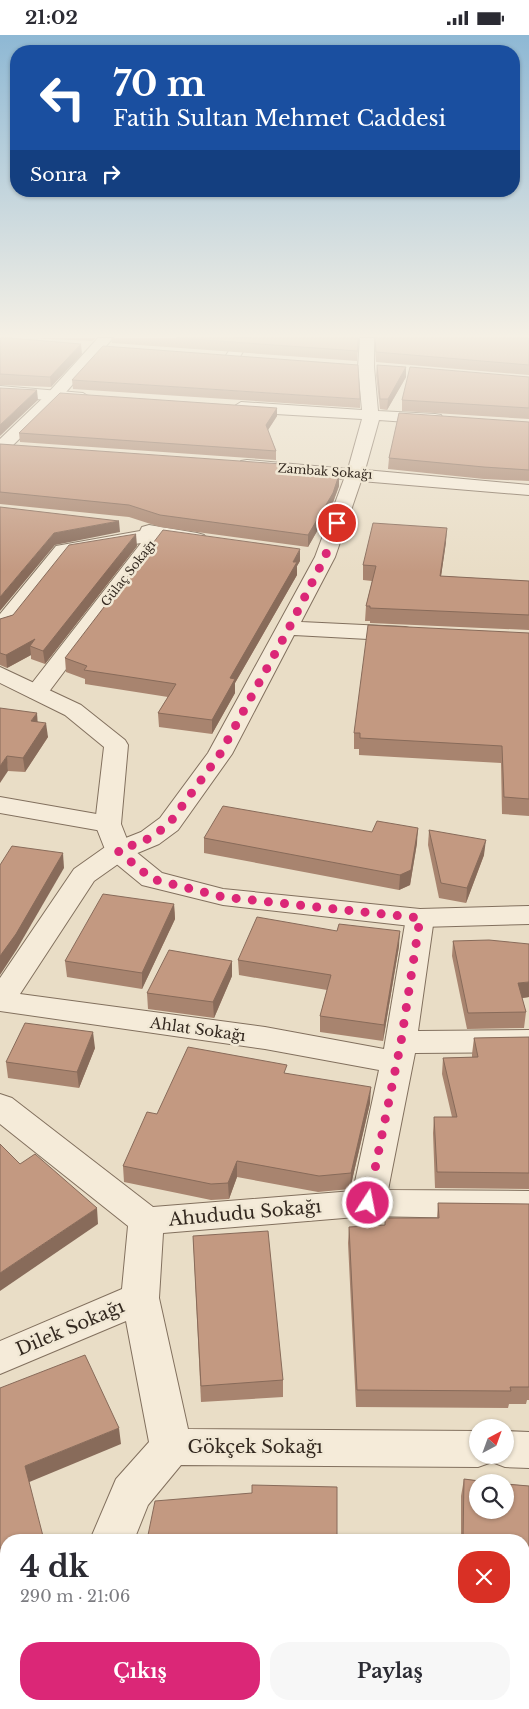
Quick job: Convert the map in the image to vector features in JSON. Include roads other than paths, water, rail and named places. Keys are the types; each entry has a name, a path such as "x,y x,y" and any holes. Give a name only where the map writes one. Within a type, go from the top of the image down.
{"street":[{"path":"0,447 33,416"},
{"path":"0,1001 84,875 118,851 150,838 169,824 220,754 289,628 315,556 355,473 371,422 371,416"},
{"path":"399,416 450,420"},
{"path":"0,447 21,448"},
{"name":"Zambak Sokağı","path":"227,463 529,490"},
{"name":"Gülaç Sokağı","path":"37,692 158,534 130,525 111,523"},
{"path":"0,625 5,622 63,550 158,534 217,542"},
{"path":"289,628 423,635"},
{"path":"0,675 73,710 116,745 108,824 118,851 152,879 223,897 420,918 529,915"},
{"path":"0,805 108,824"},
{"path":"368,1203 398,1052 420,918"},
{"name":"Ahlat Sokağı","path":"0,1001 265,1038 398,1052 529,1041"},
{"path":"0,1106 146,1221"},
{"name":"Ahududu Sokağı","path":"146,1221 368,1203 529,1205"},
{"name":"Gökçek Sokağı","path":"146,1221 140,1298 171,1447 469,1449"},
{"name":"Dilek Sokağı","path":"0,1358 140,1298"},
{"path":"114,1534 130,1493 171,1447"},
{"path":"514,1449 529,1450"}]}
